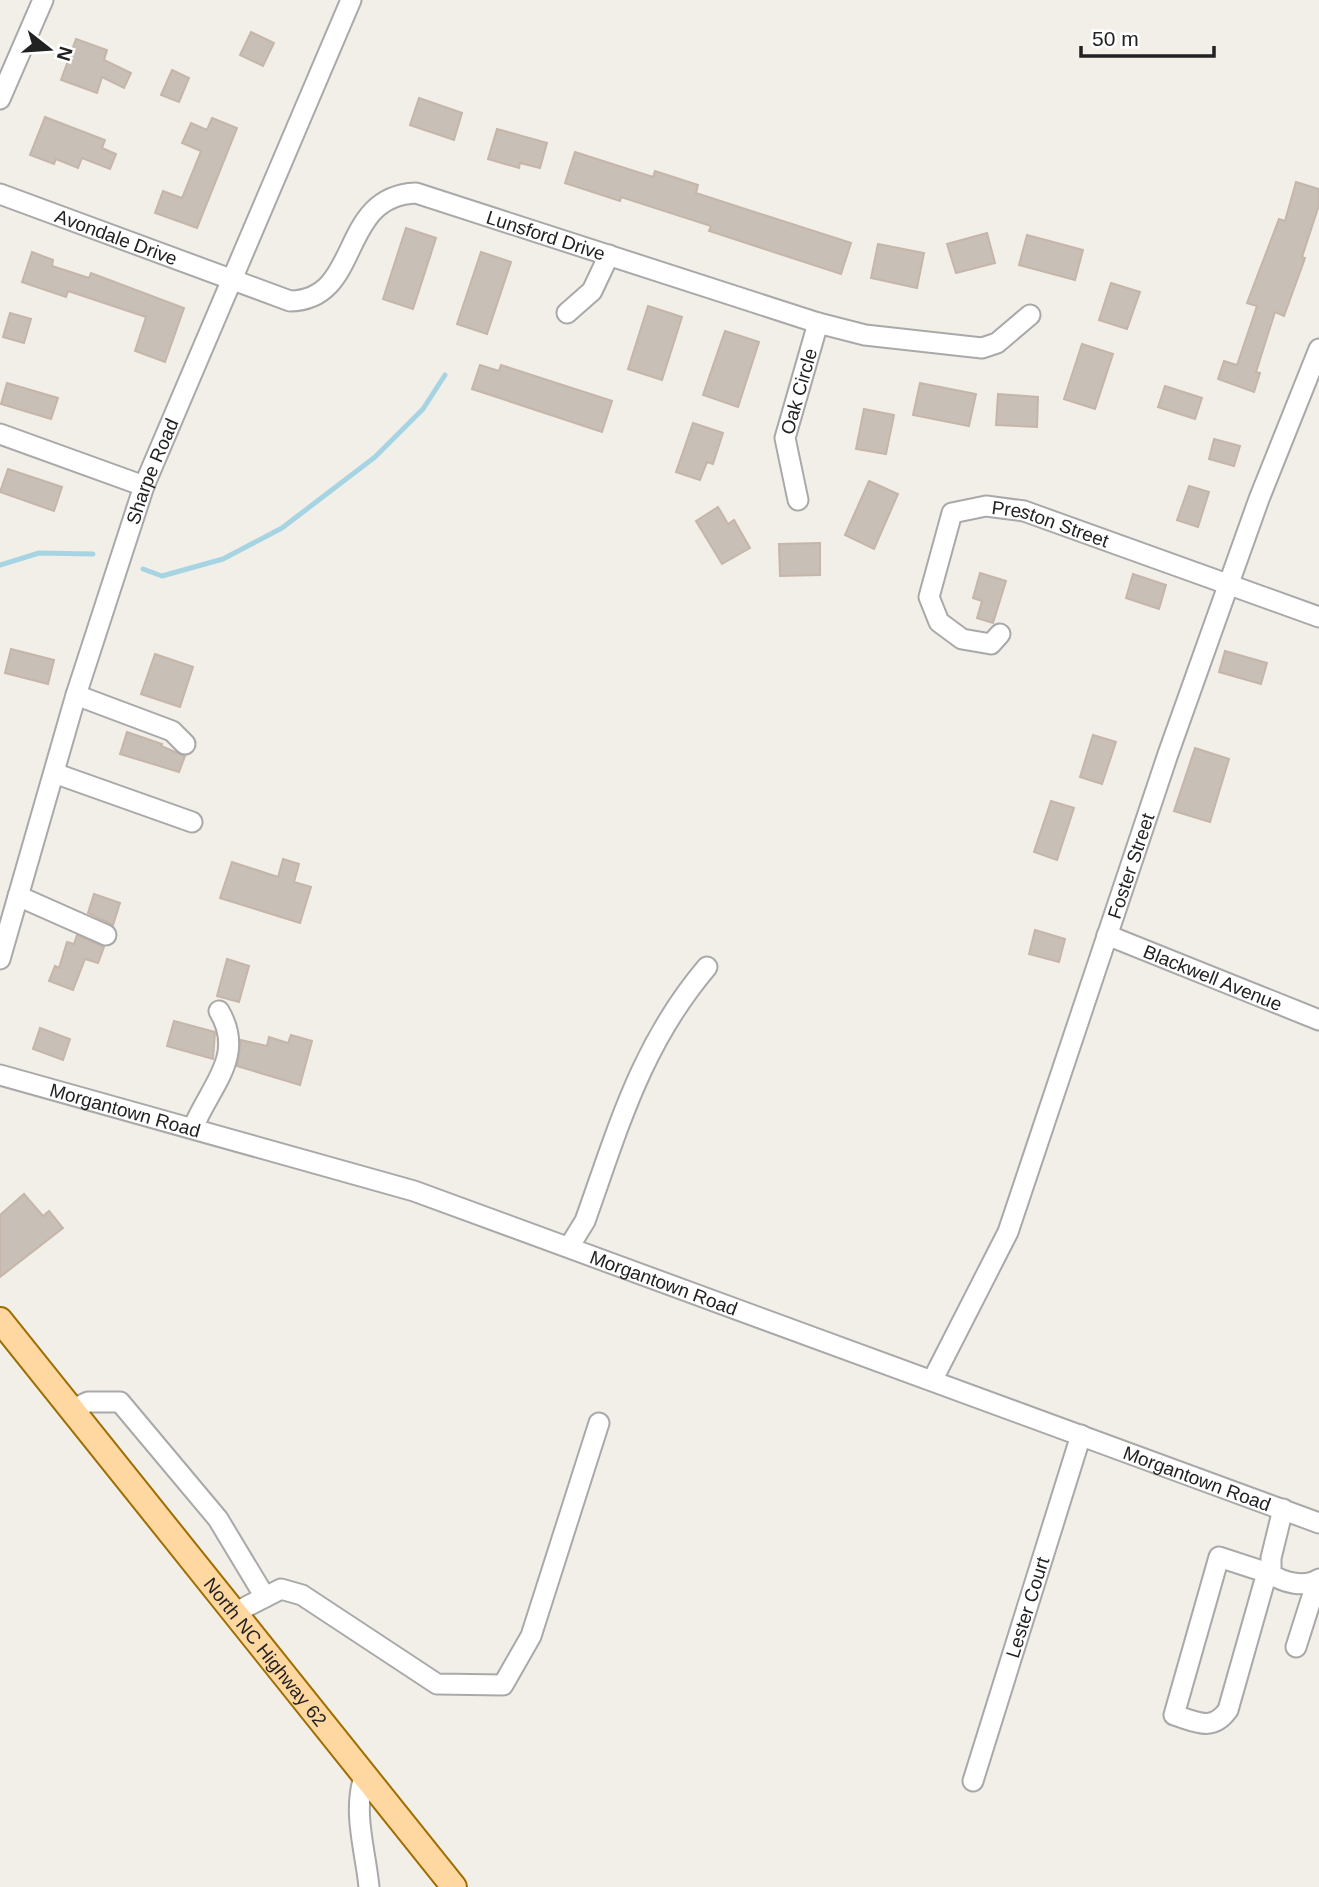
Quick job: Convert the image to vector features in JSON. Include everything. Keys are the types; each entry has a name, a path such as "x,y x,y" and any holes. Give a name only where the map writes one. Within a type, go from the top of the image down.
{"main road":[{"name":"North NC Highway 62","path":"0,1320 454,1887"}],"street":[{"path":"0,99 43,0"},
{"name":"Sharpe Road","path":"0,959 76,695 144,486 351,0"},
{"name":"Avondale Drive","path":"0,194 232,279"},
{"name":"Lunsford Drive","path":"232,279 290,301 305,301 318,296 333,280 372,210 385,199 400,194 428,196 818,323 910,341 982,348 997,343 1030,314"},
{"path":"567,313 592,290 609,255"},
{"name":"Oak Circle","path":"798,500 785,438 818,323"},
{"name":"Foster Street","path":"933,1380 1008,1232 1229,583 1319,349"},
{"path":"0,434 144,486"},
{"name":"Preston Street","path":"1000,634 991,644 962,639 939,622 929,597 952,513 986,506 1024,511 1319,617"},
{"path":"76,695 172,731 185,744"},
{"path":"54,773 192,822"},
{"path":"18,896 106,936"},
{"name":"Blackwell Avenue","path":"1107,936 1319,1020"},
{"path":"569,1247 585,1222 647,1054 684,994 707,967"},
{"path":"193,1128 222,1072 231,1040 229,1028 219,1011"},
{"name":"Morgantown Road","path":"0,1075 414,1191 1283,1509 1317,1515"},
{"path":"75,1414 88,1402 120,1402 218,1519 265,1597"},
{"path":"234,1613 281,1589 302,1595 437,1684 503,1685 531,1636 599,1423"},
{"name":"Lester Court","path":"973,1782 1081,1435"},
{"path":"1283,1509 1271,1558 1271,1574 1264,1583 1228,1710 1220,1721 1208,1726 1174,1715 1219,1557 1271,1574 1296,1583 1311,1584 1318,1580"},
{"path":"1296,1647 1318,1580"},
{"path":"365,1773 357,1801 369,1887"}],"building":[{"path":"251,32 274,43 263,66 240,55"},
{"path":"76,39 107,50 104,60 131,73 124,88 102,77 97,93 61,80"},
{"path":"172,70 189,78 179,102 161,95"},
{"path":"419,98 462,113 454,140 410,125"},
{"path":"45,117 105,140 102,148 116,154 110,169 82,158 78,168 56,159 54,164 30,155"},
{"path":"212,118 237,128 197,228 155,213 163,191 182,198 201,151 182,143 191,123 207,130"},
{"path":"497,129 547,143 540,168 520,163 519,168 488,159"},
{"path":"575,152 653,177 655,171 698,185 696,193 851,243 841,274 709,231 711,226 621,197 620,201 565,183"},
{"path":"1296,182 1319,189 1319,205 1302,257 1305,258 1284,316 1275,312 1256,372 1260,373 1254,392 1218,379 1224,361 1237,365 1257,306 1247,303 1279,219 1285,221"},
{"path":"406,228 436,238 413,309 383,299"},
{"path":"987,233 995,263 956,273 947,244"},
{"path":"1027,235 1083,250 1075,280 1019,265"},
{"path":"878,244 924,253 917,288 871,278"},
{"path":"32,252 53,260 52,266 89,278 91,273 184,308 165,362 135,351 146,317 68,291 66,297 22,282"},
{"path":"481,252 511,262 487,334 457,324"},
{"path":"1111,283 1140,292 1127,329 1099,320"},
{"path":"648,306 682,317 662,380 628,369"},
{"path":"10,313 31,319 24,343 3,337"},
{"path":"725,331 759,342 738,407 703,395"},
{"path":"1082,344 1113,354 1095,409 1064,399"},
{"path":"480,365 499,371 501,365 612,401 602,432 472,389"},
{"path":"7,383 58,398 51,419 1,404"},
{"path":"920,383 976,394 969,426 913,415"},
{"path":"1165,386 1202,398 1195,419 1158,407"},
{"path":"998,394 1038,397 1037,427 996,425"},
{"path":"864,409 894,415 886,454 856,449"},
{"path":"693,423 723,433 713,464 707,462 700,480 676,472"},
{"path":"1214,439 1240,446 1234,466 1209,459"},
{"path":"8,469 62,487 54,511 0,492"},
{"path":"869,481 898,494 874,549 845,535"},
{"path":"1189,486 1209,492 1198,527 1177,520"},
{"path":"718,507 728,524 734,520 750,548 722,564 696,521"},
{"path":"820,543 820,575 780,576 779,544"},
{"path":"980,573 1006,581 993,623 977,618 982,601 973,598"},
{"path":"1133,574 1166,585 1159,609 1126,598"},
{"path":"11,649 54,660 48,684 5,673"},
{"path":"1225,651 1267,663 1261,684 1219,672"},
{"path":"155,654 193,667 180,707 141,694"},
{"path":"127,732 162,744 161,746 185,756 179,772 120,754"},
{"path":"1093,735 1116,742 1102,784 1080,777"},
{"path":"1195,748 1229,759 1210,822 1174,811"},
{"path":"1051,801 1074,808 1057,860 1034,852"},
{"path":"283,859 299,864 294,882 311,887 300,923 220,898 232,862 278,877"},
{"path":"94,894 120,903 113,925 88,913"},
{"path":"1035,930 1065,939 1059,962 1029,954"},
{"path":"77,935 104,947 98,963 85,959 73,990 49,981 55,966 59,968 67,942 74,944"},
{"path":"227,959 249,966 239,1002 217,996"},
{"path":"174,1021 215,1032 213,1059 167,1046"},
{"path":"40,1028 70,1039 63,1060 33,1049"},
{"path":"291,1035 312,1041 300,1085 237,1066 241,1040 267,1046 269,1037 288,1043"},
{"path":"24,1194 43,1216 49,1211 63,1228 0,1277 0,1215"}],"waterway":[{"path":"143,569 162,576 223,559 282,528 375,457 423,409 445,375"},
{"path":"0,565 39,553 93,554"}]}
